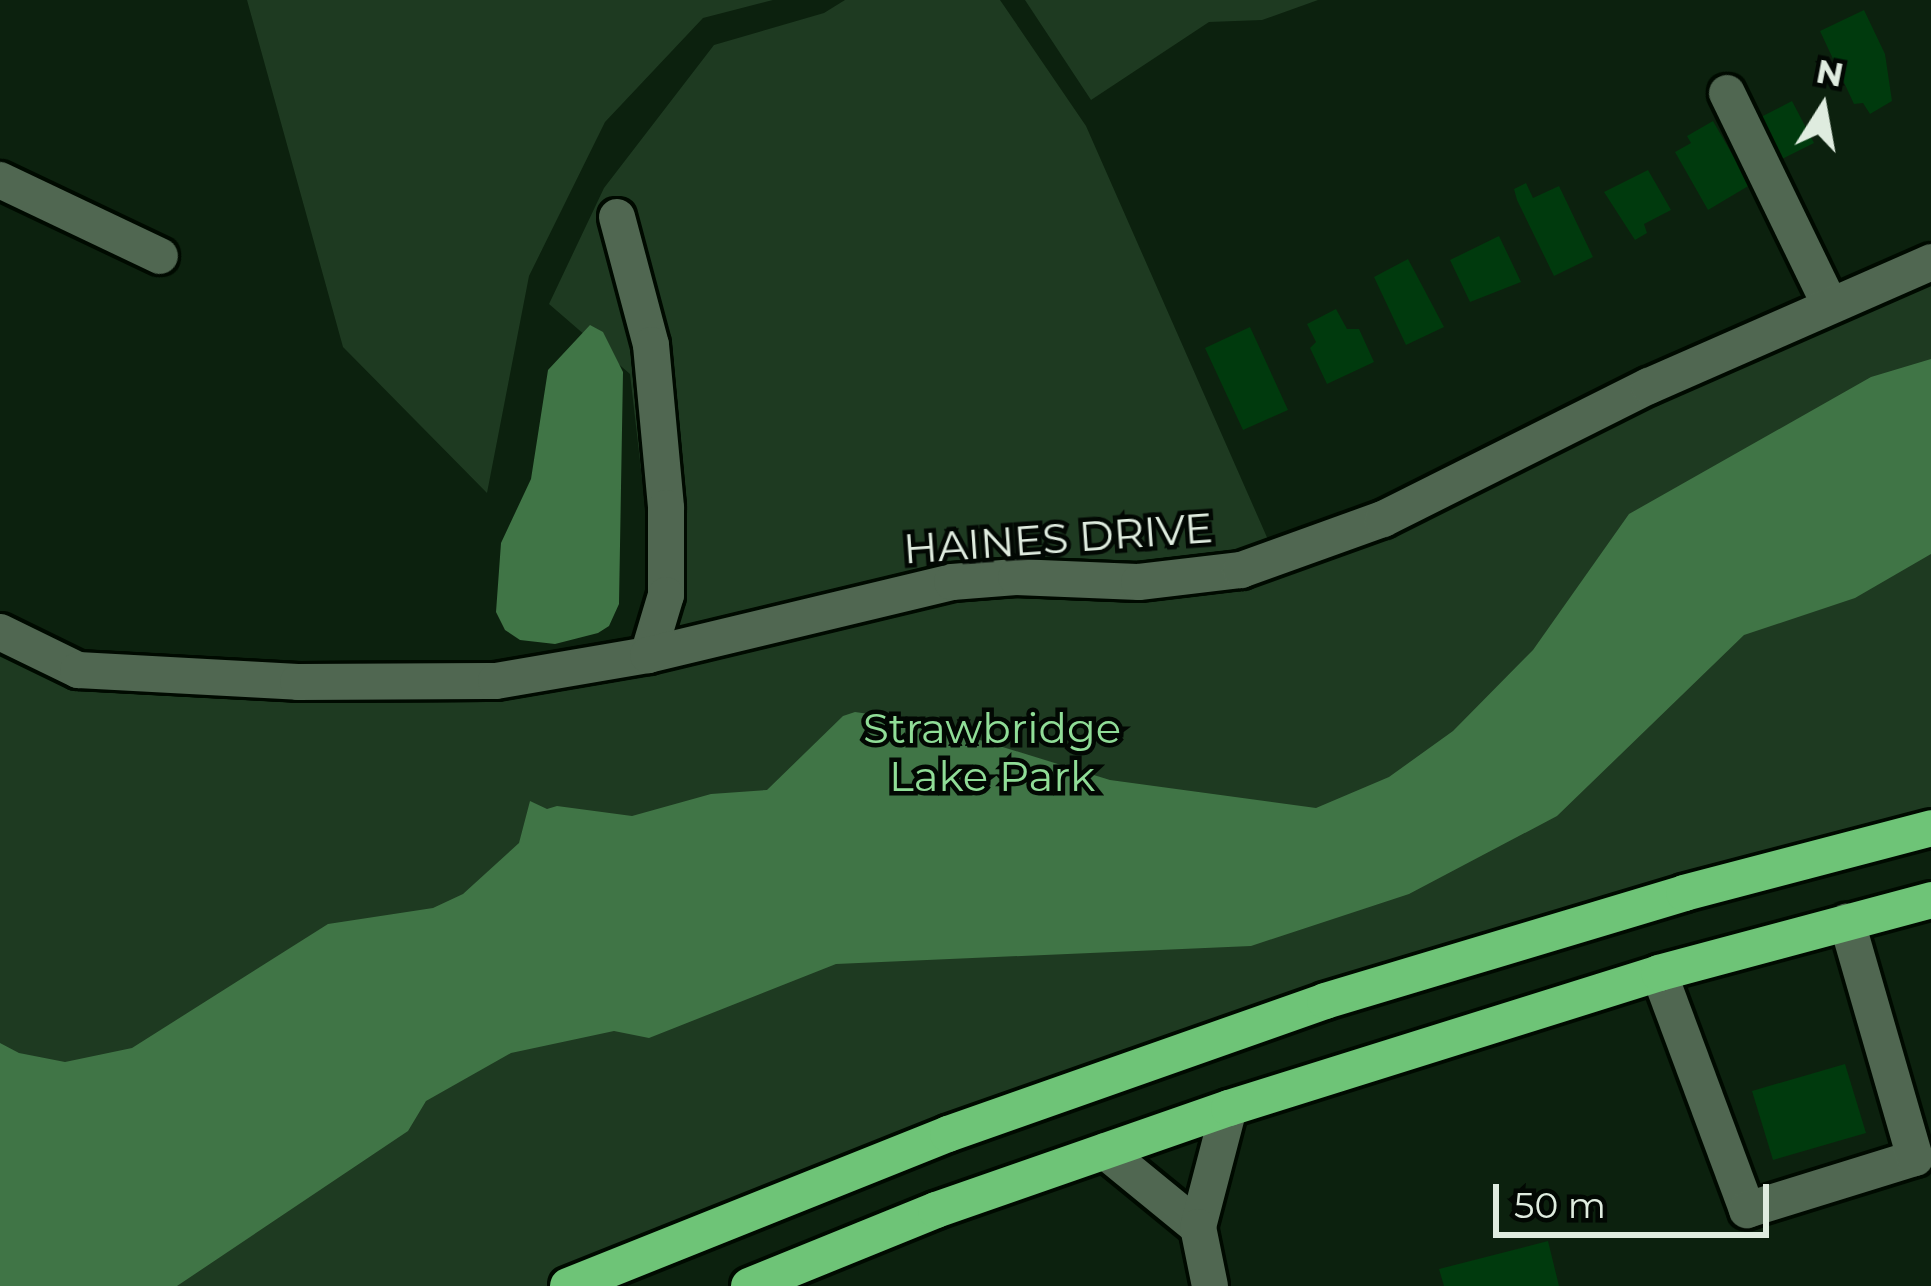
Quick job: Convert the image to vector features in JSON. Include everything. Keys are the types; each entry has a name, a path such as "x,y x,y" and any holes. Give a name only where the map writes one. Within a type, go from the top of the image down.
{"highway":[{"path":"568,1286 948,1134 1325,1001 1684,893 1931,828"},
{"path":"748,1286 936,1210 1229,1108 1659,973 1931,900"}],"street":[{"path":"1727,93 1829,303"},
{"path":"0,180 160,256"},
{"path":"617,217 651,345 666,508 666,595 638,657"},
{"name":"HAINES DRIVE","path":"0,632 78,670 174,677 462,683 638,657 952,582 1016,577 1139,582 1277,561 1384,520 1648,386 1931,262"},
{"path":"1659,973 1748,1210 1915,1158 1847,922"},
{"path":"1210,1286 1198,1228 1229,1108"},
{"path":"1105,1151 1198,1228"}],"green space":[{"path":"247,0 773,0 703,18 605,122 529,276 487,493 343,347"},
{"name":"Strawbridge Lake Park","path":"845,0 1000,0 1086,126 1277,560 1931,264 1931,828 1684,893 568,1286 0,1286 0,631 78,670 496,681 662,652 630,374 549,304 604,188 714,45 824,13"},
{"path":"1025,0 1318,0 1262,20 1209,22 1091,100"}],"shaded area":[{"path":"590,325 603,332 623,372 619,604 609,626 598,633 555,644 520,640 505,630 496,612 501,543 531,479 548,370"},
{"path":"1931,359 1931,554 1855,598 1744,635 1557,816 1409,894 1251,946 836,964 649,1038 614,1031 511,1053 426,1101 408,1131 177,1286 0,1286 0,1043 19,1053 65,1062 132,1048 328,924 433,908 463,894 519,843 530,801 547,809 557,806 632,816 711,794 767,790 843,716 855,712 918,721 1110,780 1316,808 1389,777 1453,731 1533,650 1629,514 1871,377"}],"building":[{"path":"1864,10 1885,54 1892,101 1870,114 1863,103 1854,104 1820,31"},
{"path":"1792,101 1814,143 1780,160 1759,118"},
{"path":"1713,121 1750,185 1708,210 1675,152 1691,143 1687,136"},
{"path":"1648,170 1671,210 1644,224 1647,233 1635,240 1604,192"},
{"path":"1526,183 1533,198 1559,186 1593,257 1554,276 1517,200 1514,189"},
{"path":"1499,236 1521,282 1470,302 1450,260"},
{"path":"1408,259 1444,327 1406,345 1374,277"},
{"path":"1336,309 1347,329 1359,329 1374,362 1327,384 1310,348 1316,342 1307,324"},
{"path":"1250,327 1288,410 1243,430 1205,348"},
{"path":"1845,1064 1866,1133 1773,1160 1752,1091"},
{"path":"1548,1241 1559,1286 1444,1286 1439,1269"}]}
